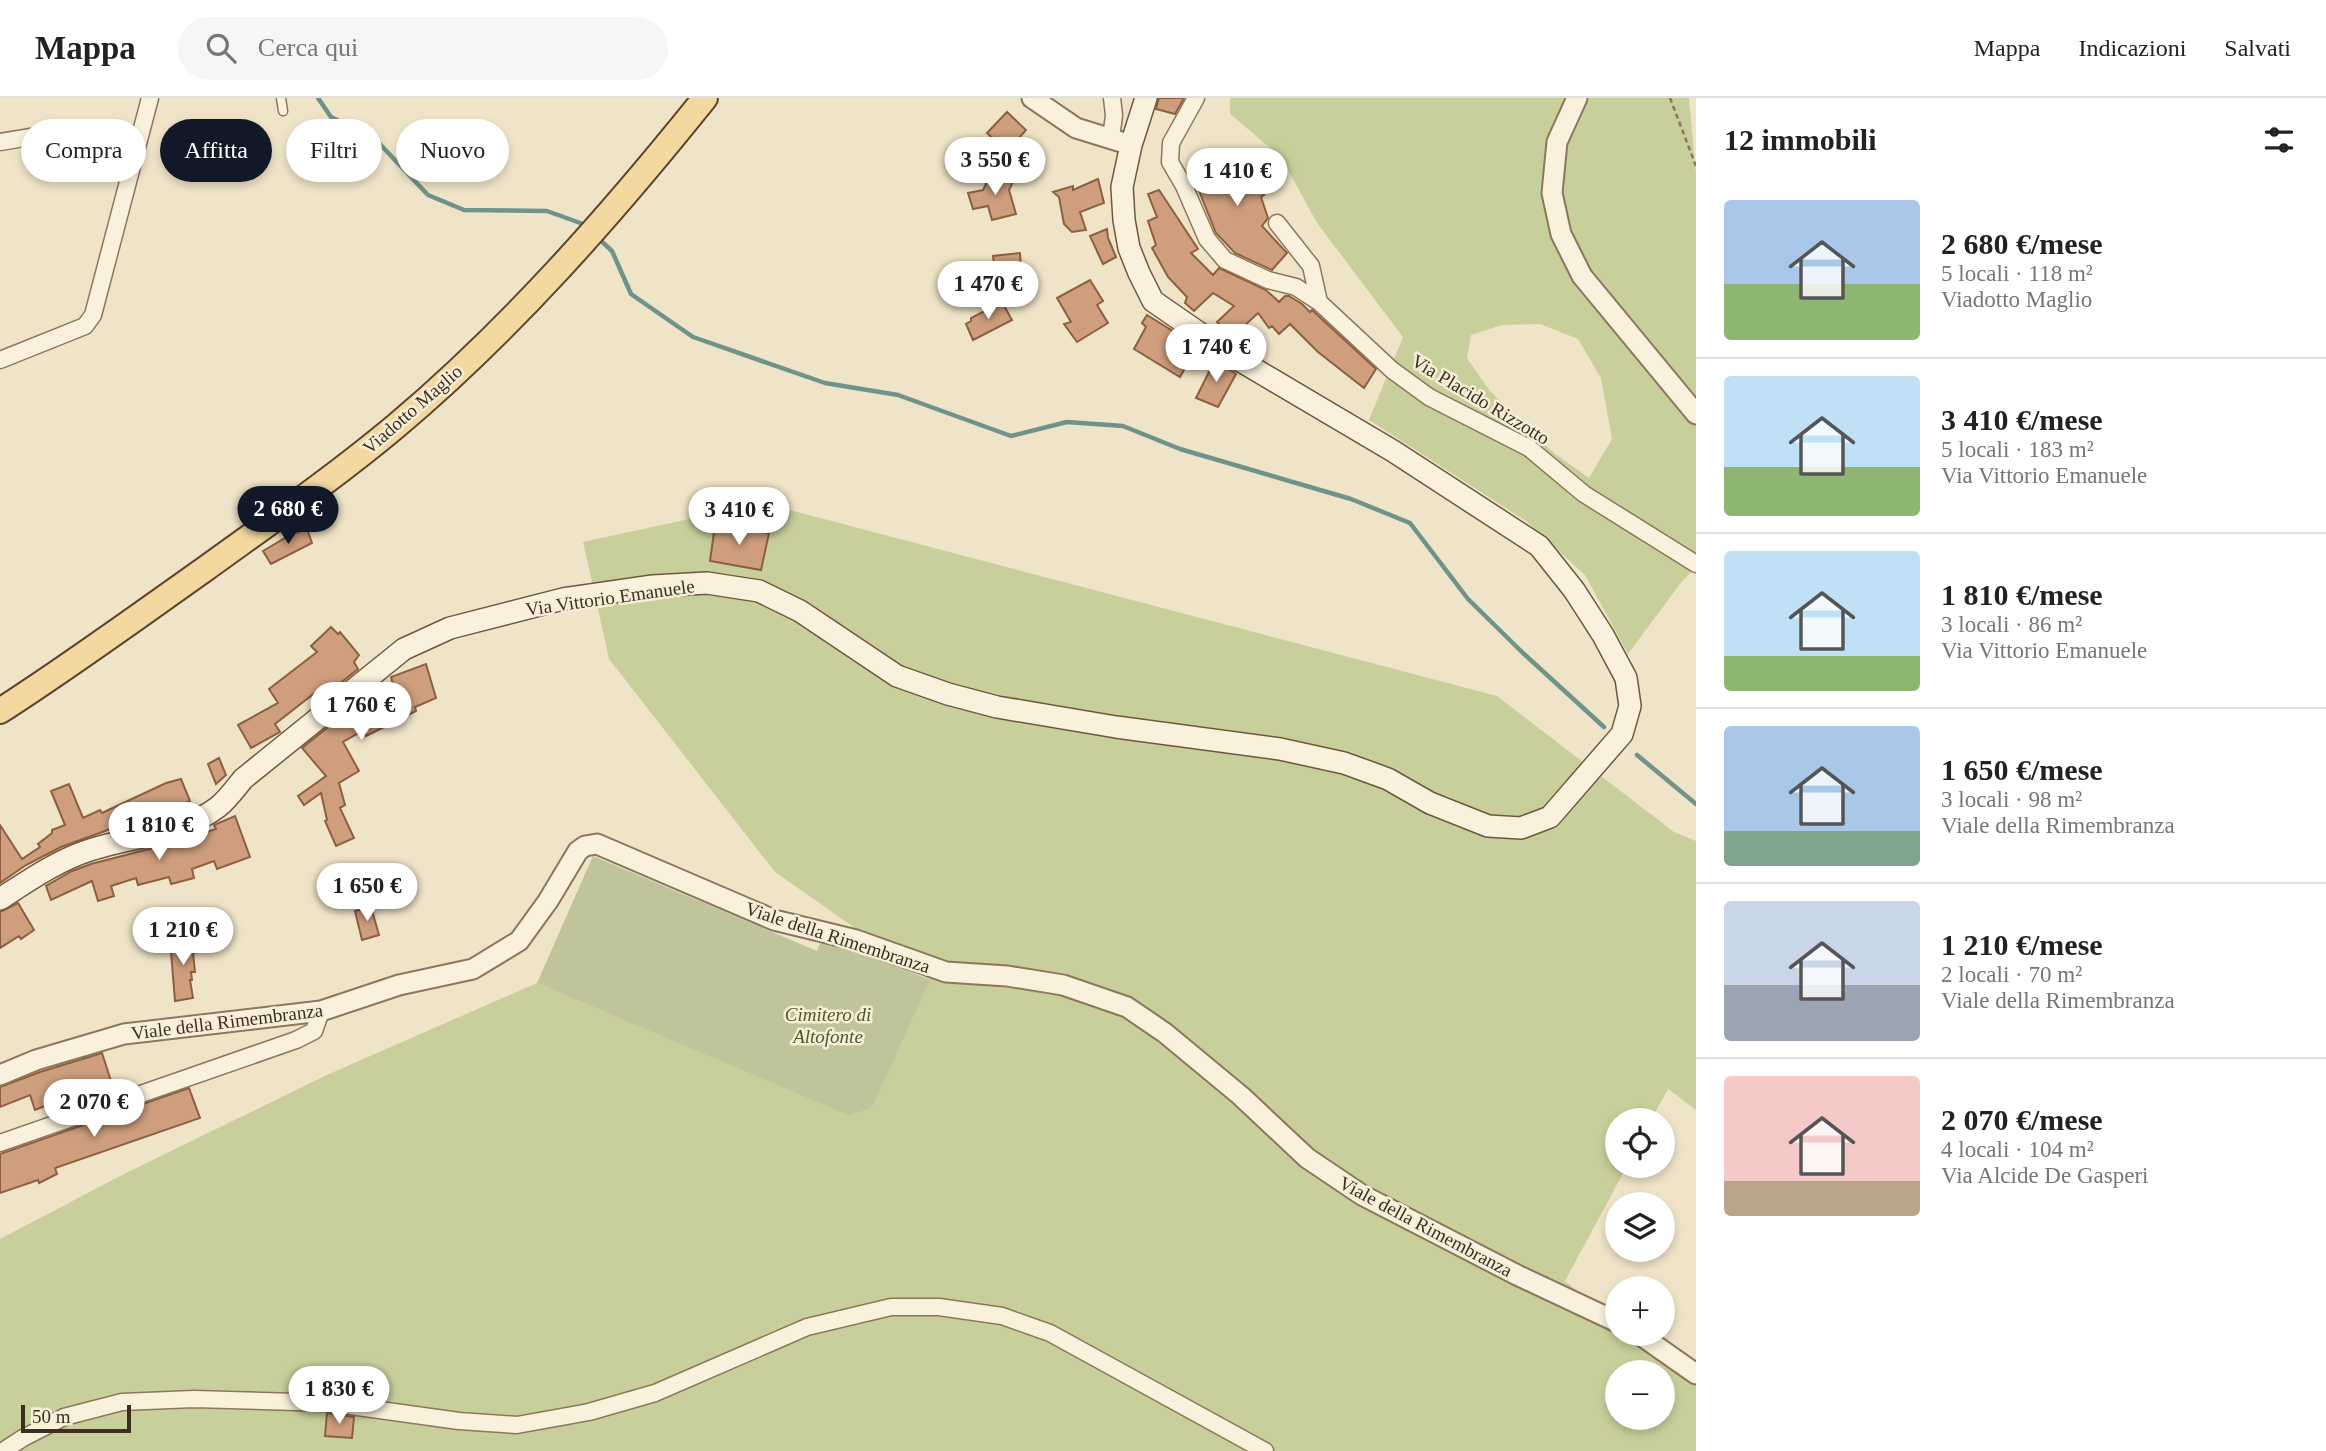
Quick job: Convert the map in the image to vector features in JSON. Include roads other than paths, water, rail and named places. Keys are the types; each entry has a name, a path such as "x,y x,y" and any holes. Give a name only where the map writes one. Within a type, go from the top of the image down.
{"main road":[{"name":"Viadotto Maglio","path":"0,711 75,663 306,497 397,426 481,348 575,252 633,188 705,98"},
{"name":"Via Vittorio Emanuele","path":"0,899 40,874 89,850 185,825 209,813 220,805 243,779 404,649 450,628 563,600 653,586 707,583 759,591 800,611 897,676 948,694 997,707 1116,727 1280,749 1344,763 1388,779 1430,803 1488,826 1521,828 1550,817 1592,772 1622,734 1630,706 1626,678 1603,635 1574,590 1539,546 1393,451 1234,357 1153,301 1129,248 1122,187 1121,142 1146,98"}],"street":[{"path":"145,119 150,98"},
{"path":"1032,98 1076,128 1121,142"},
{"path":"1112,98 1121,142"},
{"name":"Via Placido Rizzotto","path":"1196,98 1171,143 1170,162 1184,186 1207,239 1225,260 1268,280 1296,287 1319,302 1392,370 1429,397 1529,448 1584,494 1696,564"},
{"path":"1577,98 1557,142 1552,192 1561,234 1582,276 1696,414"},
{"path":"0,142 21,139"},
{"path":"0,360 85,326 93,315 128,182"},
{"path":"1277,223 1311,266 1319,302"},
{"name":"Viale della Rimembranza","path":"0,1074 36,1060 124,1034 321,1011 398,985 473,969 519,941 548,901 578,851 597,844 774,920 856,940 946,972 1007,976 1063,985 1127,1007 1165,1033 1241,1096 1307,1158 1362,1195 1517,1275 1605,1316"},
{"path":"0,1143 296,1040 314,1031 321,1011"},
{"path":"3,1451 64,1417 122,1402 194,1399 329,1403 459,1421 517,1425 589,1412 655,1394 807,1327 891,1307 939,1307 1002,1316 1049,1334 1265,1451"},
{"path":"1656,1346 1696,1374"}],"lane":[{"path":"281,98 282,111"}],"waterway":[{"path":"318,98 331,117 376,140 428,195 464,210 547,211 583,224 587,228"},
{"path":"599,239 612,251 631,294 693,337 825,383 898,395 1011,436 1067,422 1123,426 1180,449 1351,499 1410,523 1468,599 1604,727"},
{"path":"1637,755 1696,804"}],"park label":[{"name":"Cimitero di Altofonte","path":"828,1025"}]}
